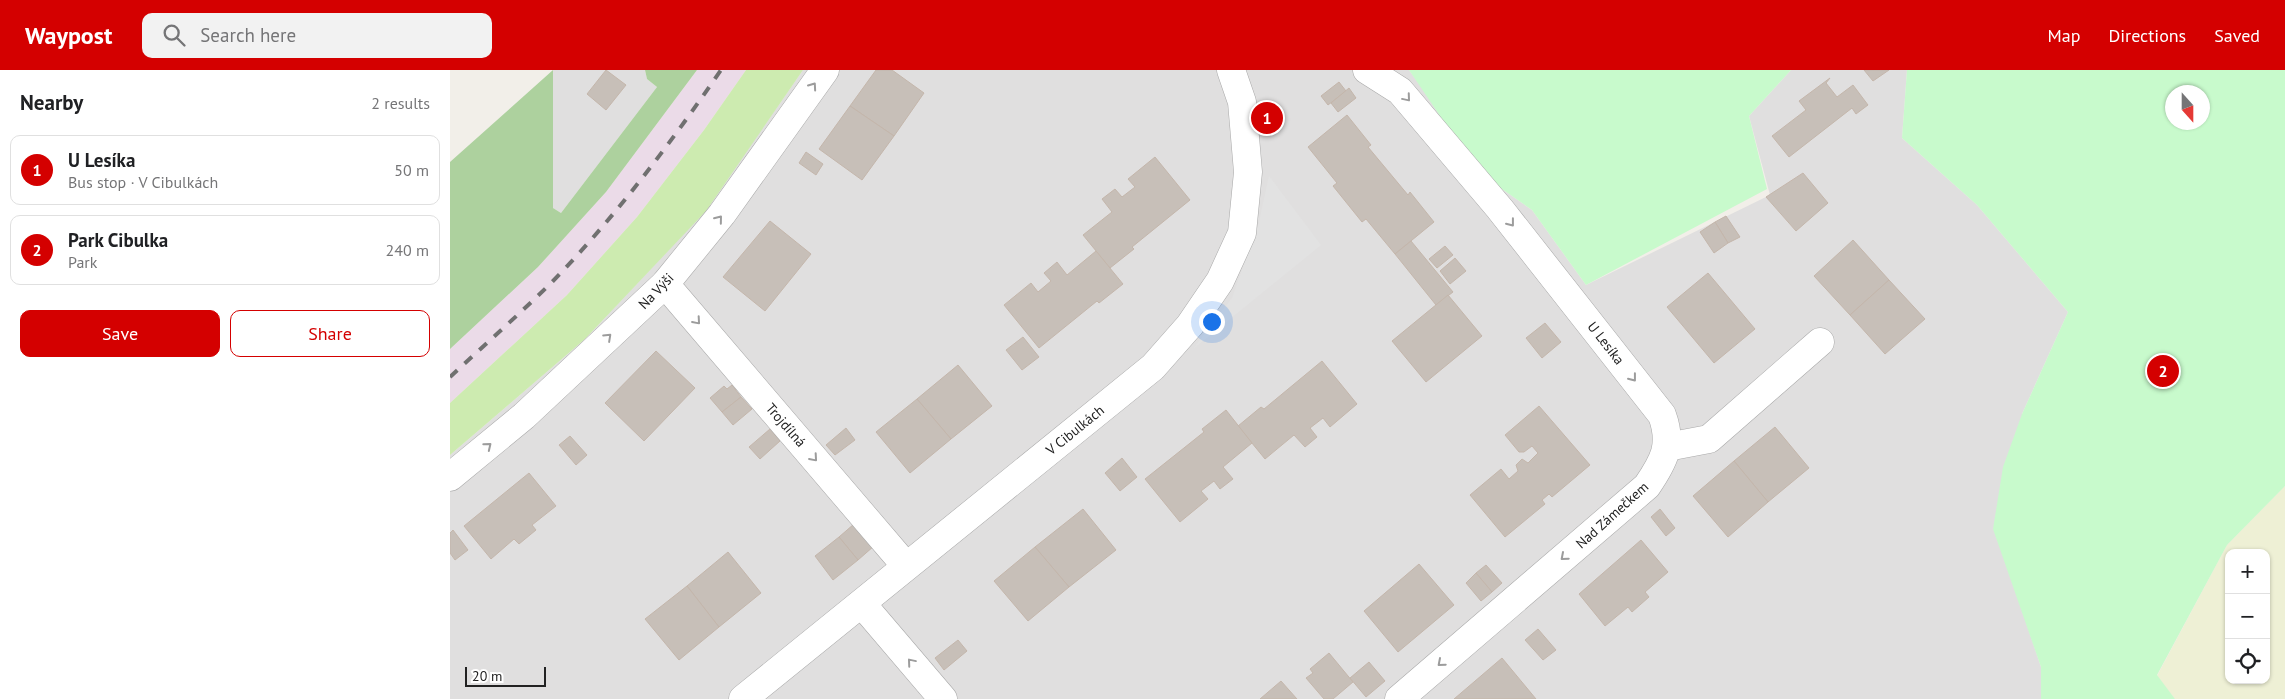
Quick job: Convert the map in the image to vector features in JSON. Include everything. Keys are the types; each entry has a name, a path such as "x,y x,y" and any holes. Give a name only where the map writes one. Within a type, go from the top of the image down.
{"street":[{"name":"Na Výši","path":"450,477 524,416 665,284 722,214 825,70"},
{"name":"V Cibulkách","path":"743,699 1152,367 1190,325 1220,281 1242,233 1248,172 1242,102 1231,70"},
{"name":"U Lesíka","path":"1367,70 1400,91 1511,224 1662,415 1668,431 1667,447"},
{"name":"Trojdílná","path":"665,284 906,566"},
{"path":"1667,447 1709,439 1820,342"},
{"name":"Nad Zámečkem","path":"1400,699 1647,486 1660,467 1667,447"},
{"path":"862,604 943,699"}],"shaded area":[{"path":"553,70 645,70 647,79 657,87 561,213 553,208"},
{"path":"697,70 746,70 704,130 637,217 567,295 450,403 450,349 538,267 606,192"},
{"path":"803,70 1409,70 1489,180 1532,210 1586,285 1770,195 1749,116 1791,70 1907,70 1902,138 1977,205 2068,312 2022,414 2025,619 2041,667 2041,699 450,699 450,455 585,339 705,211"},
{"path":"1269,176 1321,245 1193,349 1232,298 1259,222"}],"green space":[{"path":"553,70 553,208 561,213 657,87 647,79 645,70 697,70 606,192 538,267 450,349 450,162"},
{"path":"746,70 803,70 706,211 585,339 450,455 450,403 567,295 637,217 704,130"},
{"path":"1409,70 1791,70 1749,116 1767,189 1586,285 1532,210 1489,180 1463,150"},
{"path":"1907,70 2285,70 2285,486 2227,545 2157,675 2175,699 2041,699 2041,667 1993,529 2003,467 2022,414 2068,312 1977,205 1902,138"},
{"path":"2285,486 2285,699 2175,699 2157,676 2227,545"}],"building":[{"path":"606,70 626,85 606,110 587,94"},
{"path":"876,70 892,70 924,93 894,136 850,106"},
{"path":"1864,70 1889,70 1873,81"},
{"path":"1830,78 1826,83 1837,97 1853,85 1868,105 1856,114 1852,108 1789,157 1772,136 1806,110 1799,101"},
{"path":"1339,82 1346,91 1328,105 1321,96"},
{"path":"1349,88 1356,98 1338,112 1331,103"},
{"path":"850,106 894,136 862,180 819,149"},
{"path":"1347,115 1371,145 1368,147 1408,195 1410,192 1434,222 1395,254 1366,219 1362,222 1333,186 1337,183 1308,147"},
{"path":"806,152 823,164 816,175 799,163"},
{"path":"1155,157 1190,200 1132,247 1134,249 1110,268 1083,235 1112,212 1102,199 1115,189 1122,197 1135,187 1128,179"},
{"path":"1803,173 1828,203 1796,231 1766,197"},
{"path":"1726,216 1740,237 1728,243 1715,222"},
{"path":"770,221 811,254 765,311 723,277"},
{"path":"1715,222 1728,243 1714,253 1700,232"},
{"path":"1853,240 1889,280 1850,315 1814,276"},
{"path":"1411,241 1453,292 1436,305 1395,254"},
{"path":"1445,246 1453,255 1437,268 1429,259"},
{"path":"1096,251 1123,284 1099,303 1097,301 1039,348 1004,305 1031,283 1038,292 1051,281 1044,273 1057,262 1067,275"},
{"path":"1455,258 1466,271 1450,284 1440,271"},
{"path":"1708,273 1755,329 1714,363 1667,307"},
{"path":"1889,280 1925,319 1885,354 1850,315"},
{"path":"1448,295 1482,336 1426,382 1392,341"},
{"path":"1545,323 1561,342 1542,358 1526,338"},
{"path":"1023,337 1039,357 1022,370 1006,350"},
{"path":"656,351 695,388 644,441 605,403"},
{"path":"1322,361 1357,404 1330,427 1323,418 1310,428 1317,437 1305,447 1294,435 1265,459 1238,426 1261,407 1264,409"},
{"path":"958,365 992,406 951,439 917,399"},
{"path":"732,385 741,397 722,412 710,398 724,386 727,389"},
{"path":"741,397 752,409 733,425 722,412"},
{"path":"917,399 951,439 910,473 876,432"},
{"path":"1539,406 1590,465 1552,497 1549,494 1542,500 1545,504 1505,537 1470,495 1501,469 1509,479 1518,471 1516,465 1522,459 1528,463 1538,453 1532,446 1524,452 1519,452 1505,435"},
{"path":"1226,410 1252,443 1223,467 1233,479 1220,489 1214,481 1201,491 1208,499 1180,522 1145,479 1204,432 1202,429"},
{"path":"1775,427 1809,468 1768,502 1734,461"},
{"path":"846,428 855,440 835,455 826,445"},
{"path":"770,429 780,441 760,459 749,447"},
{"path":"570,436 587,455 576,465 559,445"},
{"path":"1122,458 1137,477 1120,491 1105,473"},
{"path":"1734,461 1768,502 1728,537 1693,496"},
{"path":"529,473 556,506 532,525 536,530 519,544 514,539 491,559 464,526"},
{"path":"1083,509 1116,550 1069,587 1035,547"},
{"path":"1660,509 1675,528 1666,536 1651,517"},
{"path":"854,524 874,546 858,560 839,537"},
{"path":"453,530 468,550 455,560 450,553 450,533"},
{"path":"839,537 858,560 833,580 815,556"},
{"path":"1641,540 1668,572 1645,592 1649,597 1632,612 1628,607 1605,626 1579,594"},
{"path":"1035,547 1069,587 1028,621 994,581"},
{"path":"728,552 761,593 719,627 687,586"},
{"path":"1419,564 1454,605 1398,652 1364,611"},
{"path":"1486,565 1502,583 1492,592 1476,573"},
{"path":"1476,573 1492,592 1481,601 1466,583"},
{"path":"687,586 719,627 679,660 645,619"},
{"path":"1538,629 1556,650 1543,660 1525,640"},
{"path":"958,640 967,651 944,670 935,658"},
{"path":"1329,653 1353,682 1333,699 1324,699 1306,678 1313,673 1310,669"},
{"path":"1502,658 1536,699 1454,699"},
{"path":"1369,662 1385,681 1366,697 1350,678"},
{"path":"1281,681 1297,699 1260,699"}],"railway":[{"path":"450,377 553,281 599,231 662,152 721,70"}],"place":[{"name":"U Lesíka","path":"1267,118"},
{"name":"Park Cibulka","path":"2163,371"}]}
